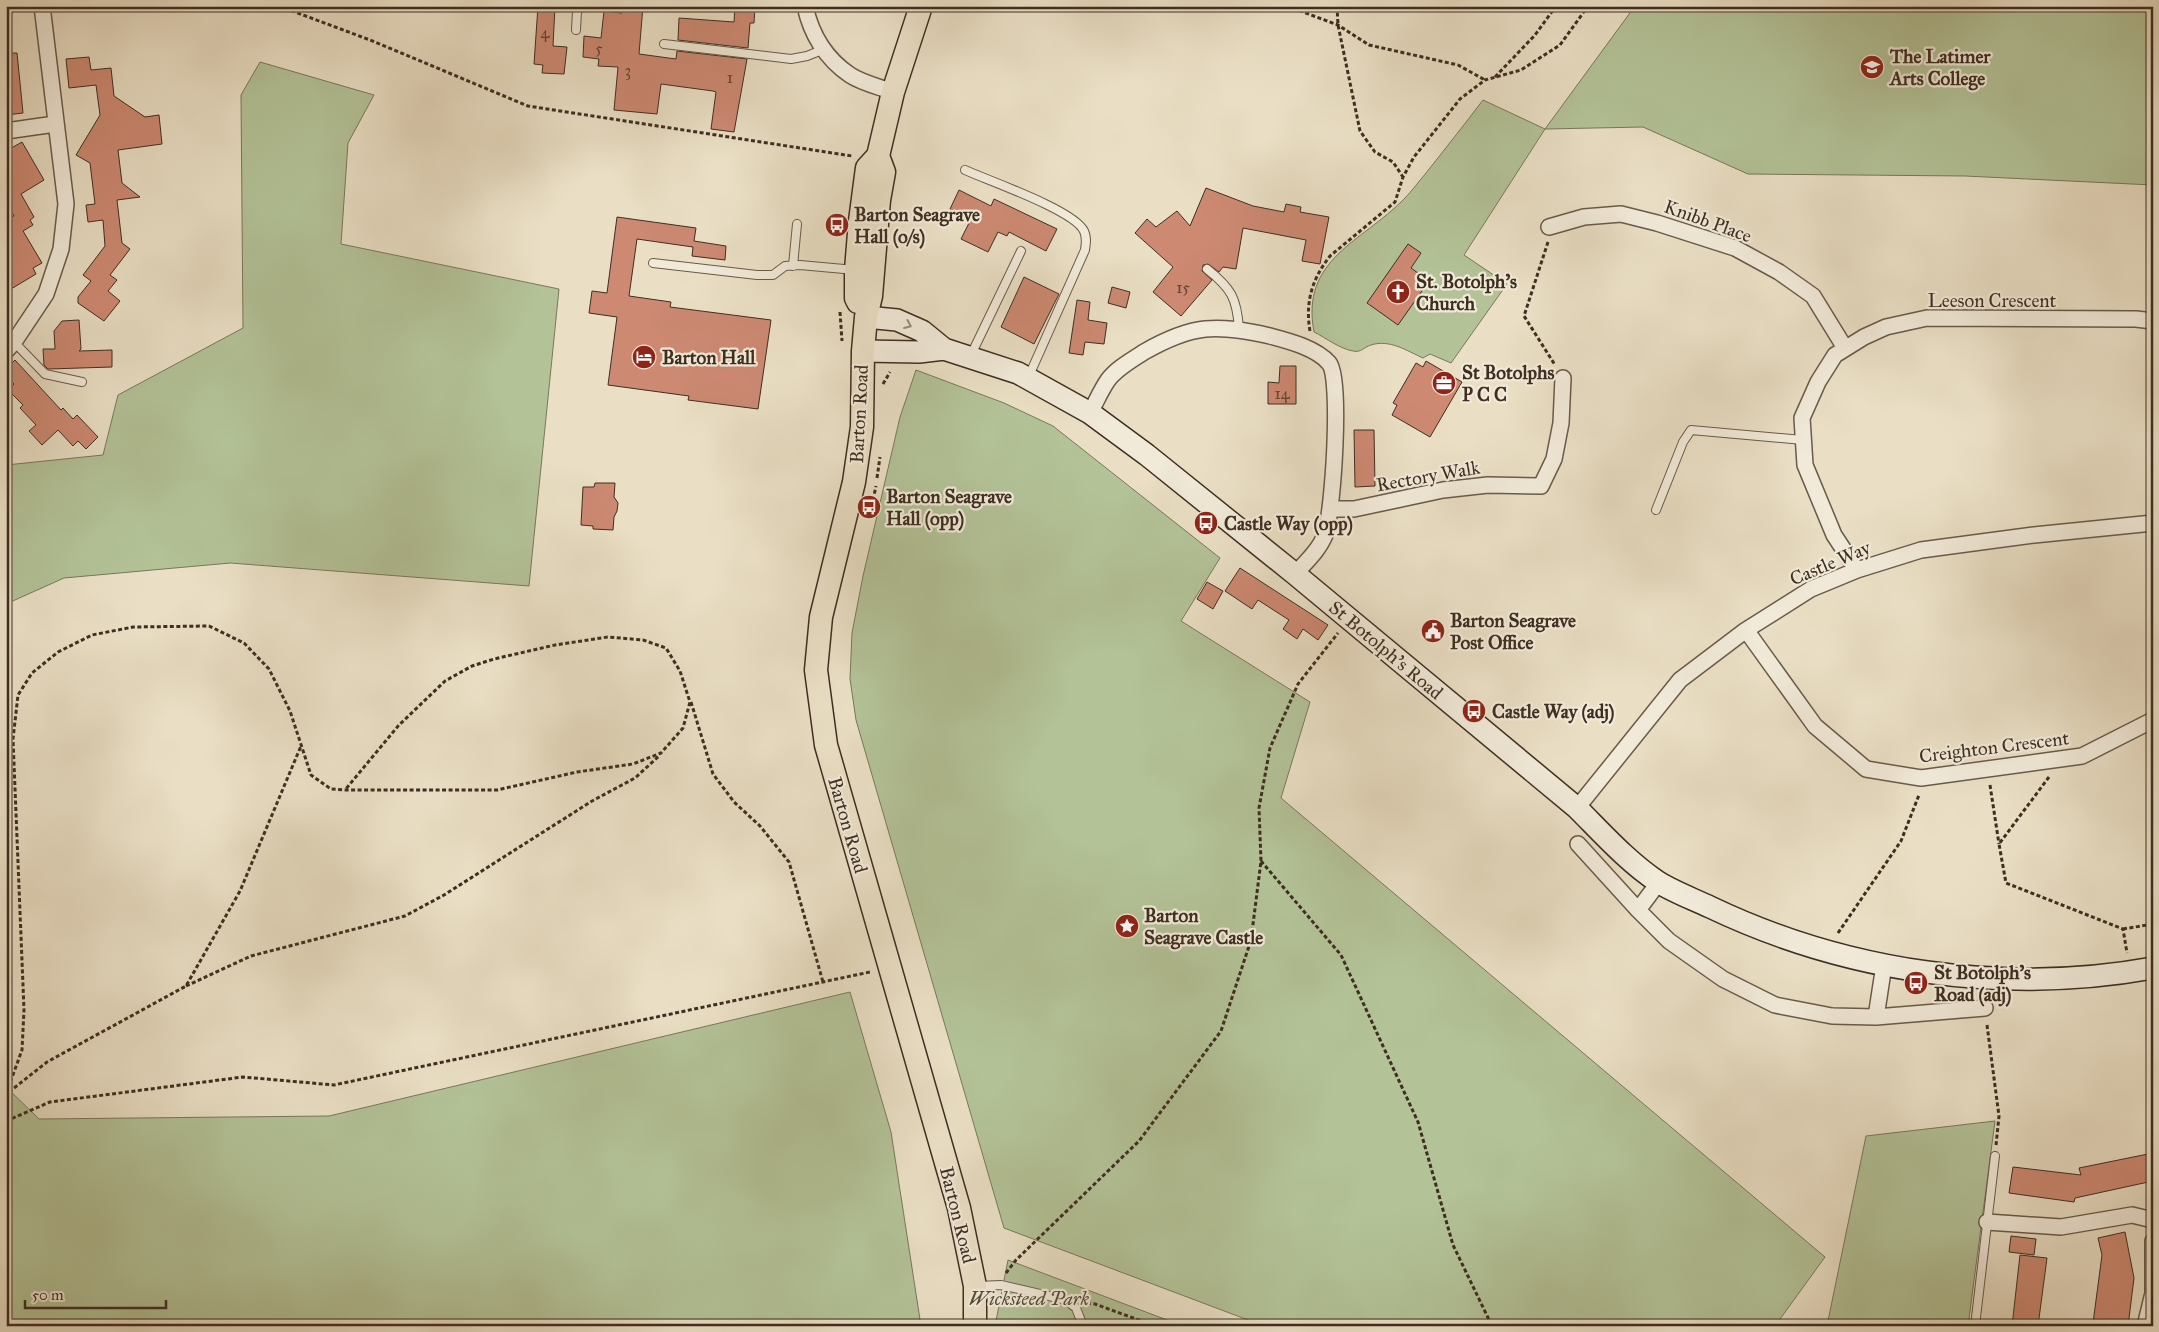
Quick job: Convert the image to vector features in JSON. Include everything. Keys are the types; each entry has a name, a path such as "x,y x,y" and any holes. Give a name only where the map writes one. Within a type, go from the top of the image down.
{"main road":[{"name":"Barton Road","path":"921,6 894,92 867,157 864,185 864,271 856,298 866,316 863,351 862,427 856,473 847,517 821,617 816,670 826,745 959,1208 975,1286 975,1326"}],"street":[{"path":"10,347 46,294 61,249 66,204 42,6"},
{"path":"804,6 822,50 851,76 894,92"},
{"path":"6,131 55,124"},
{"name":"Knibb Place","path":"1549,227 1584,217 1621,214 1657,223 1735,248 1778,272 1813,296 1845,348"},
{"name":"St Botolph's Road","path":"866,316 897,320 922,331 944,349 1028,378 1090,413 1147,455 1295,574 1577,808 1620,851 1659,882 1744,923 1800,943 1884,965 1977,978 2042,980 2131,972 2153,968"},
{"name":"Leeson Crescent","path":"1857,570 1834,535 1805,465 1802,418 1818,382 1835,355 1886,327 1928,318 2136,319 2153,321"},
{"path":"1090,413 1109,379 1117,370 1158,344 1178,334 1199,328 1239,329 1281,339 1313,351 1330,364 1335,382 1336,422 1330,509 1326,531 1319,546 1295,574"},
{"name":"St Botolph's Road","path":"863,351 919,352 944,349"},
{"name":"Rectory Walk","path":"1330,509 1354,509 1443,490 1488,484 1541,486 1554,459 1561,423 1564,378"},
{"name":"Castle Way","path":"1577,808 1680,680 1746,630 1811,589 1857,570 1921,550 2034,535 2153,523"},
{"name":"Creighton Crescent","path":"1746,630 1815,726 1866,768 1926,778 2082,756 2153,720"},
{"path":"1578,844 1668,941 1723,980 1775,1005 1832,1016 1876,1017 1985,1008"},
{"path":"1638,910 1659,882"},
{"path":"1876,1017 1884,965"},
{"path":"1987,1222 2061,1226 2132,1215 2153,1220"},
{"path":"2145,1326 2153,1293 2153,1241"}],"lane":[{"path":"576,30 577,11 583,6"},
{"path":"664,44 791,59 807,56 822,50"},
{"path":"965,170 1064,212 1084,230 1086,238 1085,250 1028,378"},
{"path":"793,266 797,224"},
{"path":"970,357 1021,251"},
{"path":"653,263 757,275 773,275 785,266 864,271"},
{"path":"1207,269 1230,291 1238,309 1239,329"},
{"path":"10,347 45,374 82,382"},
{"path":"1656,510 1684,442 1692,430 1804,440"},
{"path":"1974,1326 1995,1156"},
{"path":"975,1286 1001,1285 1066,1300 1076,1308 1084,1326"}],"path":[{"path":"279,6 370,40 528,106 867,157"},
{"path":"1287,6 1338,25 1369,45 1458,65 1485,80"},
{"path":"1338,6 1338,25 1360,131 1375,152 1393,162 1403,177"},
{"path":"1495,77 1536,35 1556,6"},
{"path":"1313,351 1308,319 1308,297 1313,282 1330,256 1395,202 1403,177 1414,157 1460,99 1485,80 1521,70 1560,44 1588,6"},
{"path":"1549,227 1548,244 1524,316 1564,378"},
{"path":"880,389 889,373 896,368"},
{"path":"871,503 880,454"},
{"path":"1002,1272 1007,1273 1016,1260 1139,1141 1221,1031 1251,940 1261,861 1259,808 1270,748 1298,684 1349,619"},
{"path":"7,1094 22,1050 24,1010 13,739 18,695 32,673 58,652 92,635 133,627 208,626 244,643 269,669 290,711 311,775 330,789 497,790 577,772 633,764 661,753"},
{"path":"345,790 399,725 445,681 472,666 555,645 608,637 643,640 666,648 680,671 713,774 734,802 760,826 790,862 823,982"},
{"path":"7,1094 46,1062 186,986 251,956 405,916 444,895 592,801 635,778 683,728 690,702"},
{"path":"186,986 240,891 301,745"},
{"path":"1999,844 2063,759"},
{"path":"1988,770 2006,883 2123,929 2153,924"},
{"path":"1826,950 1901,841 1926,778"},
{"path":"1261,861 1341,955 1418,1122 1453,1245 1492,1326"},
{"path":"2123,929 2131,972"},
{"path":"6,1121 50,1102 243,1077 334,1085 874,972"},
{"path":"1985,1008 1999,1116 1995,1156"},
{"path":"1066,1300 1095,1304 1155,1326"}],"green space":[{"name":"The Latimer Arts College","path":"1635,6 2153,6 2153,185 1965,176 1748,174 1643,127 1545,129"},
{"path":"260,62 374,95 348,143 341,244 559,289 529,586 230,563 64,578 6,604 6,465 103,455 118,395 243,328 241,95"},
{"path":"1483,100 1545,129 1464,255 1507,284 1451,363 1430,354 1423,358 1398,347 1385,344 1371,345 1360,351 1348,350 1314,332 1312,307 1316,286 1325,269 1338,254 1388,214 1407,196"},
{"path":"916,370 1004,403 1053,426 1220,558 1181,621 1310,702 1281,798 1825,1257 1775,1326 1264,1326 1004,1228 856,720 850,679 852,633 863,576 900,417"},
{"path":"850,992 891,1132 921,1326 6,1326 6,1087 39,1119 329,1116"},
{"path":"1995,1121 1968,1326 1825,1326 1828,1321 1866,1136"},
{"name":"Wicksteed Park","path":"1008,1260 1183,1326 995,1326"}],"building":[{"path":"538,6 555,6 553,46 567,47 564,74 542,73 543,65 534,64"},
{"path":"623,6 643,6 639,54 676,59 677,51 747,59 734,132 711,129 716,92 713,91 661,84 657,114 614,110 618,67 598,66 599,59 583,57 584,36 601,38 604,11 622,13"},
{"path":"735,6 755,6 754,23 750,23 748,48 678,40 679,18 734,22"},
{"path":"6,53 17,53 23,113 6,115"},
{"path":"89,57 91,70 111,68 114,96 145,117 159,115 162,144 118,150 122,183 140,197 117,200 122,243 130,249 110,275 117,280 108,291 120,301 104,321 78,303 78,297 91,281 83,275 105,246 103,220 88,222 86,205 95,204 90,163 76,155 100,115 96,85 69,88 66,59"},
{"path":"22,142 44,180 21,194 34,217 30,220 33,225 23,231 42,263 33,268 36,274 6,292 6,220 14,216 6,203 6,151"},
{"path":"1206,188 1253,206 1284,212 1286,204 1301,207 1300,212 1329,217 1320,264 1302,261 1306,240 1243,228 1236,269 1223,267 1219,272 1208,264 1203,265 1202,271 1212,280 1181,316 1153,292 1173,267 1135,233 1147,219 1156,227 1177,211 1190,226"},
{"path":"959,190 991,206 994,199 1057,229 1046,251 1009,232 1007,236 998,232 988,252 961,239 971,219 950,209"},
{"name":"Barton Hall","path":"617,217 696,228 694,241 726,246 725,260 692,256 693,247 637,239 629,296 671,302 670,307 771,320 758,409 688,400 689,396 608,385 617,317 589,313 592,291 607,293"},
{"name":"St. Botolph's Church","path":"1408,244 1421,253 1411,268 1429,281 1398,325 1367,303"},
{"path":"1024,277 1059,294 1034,344 1001,327"},
{"path":"1112,287 1130,292 1126,308 1108,303"},
{"path":"1077,300 1090,302 1088,320 1107,323 1104,344 1085,342 1083,355 1069,353"},
{"path":"79,320 81,349 79,351 112,350 112,367 48,369 44,365 43,349 55,349 54,331 62,321"},
{"path":"15,360 61,410 63,408 73,419 77,415 98,437 86,449 78,441 73,446 58,430 42,445 29,431 36,425 20,408 23,405 8,390 14,384 6,376 6,369"},
{"path":"1426,361 1462,382 1430,437 1392,415 1397,405 1393,403 1416,363 1423,367"},
{"path":"1280,366 1296,366 1296,404 1268,404 1268,382 1279,383"},
{"path":"1354,430 1374,430 1375,486 1355,487"},
{"path":"595,483 615,483 614,497 618,503 613,530 593,529 593,526 581,525 583,487 594,487"},
{"path":"1240,568 1328,625 1318,640 1303,629 1297,639 1283,629 1289,620 1258,600 1252,609 1225,591"},
{"path":"1207,582 1223,591 1213,609 1197,599"},
{"path":"2153,1153 2153,1181 2075,1198 2074,1202 2009,1193 2013,1167 2081,1175 2079,1168"},
{"path":"2125,1232 2134,1278 2128,1326 2101,1326 2093,1323 2102,1255 2098,1238"},
{"path":"2011,1236 2036,1239 2034,1255 2009,1252"},
{"path":"2020,1255 2047,1258 2038,1326 2012,1326"}],"place":[{"name":"The Latimer Arts College","path":"1872,67"},
{"name":"Barton Seagrave Hall (o/s)","path":"837,225"},
{"name":"St. Botolph's Church","path":"1398,292"},
{"name":"Barton Hall","path":"644,357"},
{"name":"St Botolphs P C C","path":"1444,383"},
{"name":"Barton Seagrave Hall (opp)","path":"869,507"},
{"name":"Castle Way (opp)","path":"1206,523"},
{"name":"Barton Seagrave Post Office","path":"1433,631"},
{"name":"Castle Way (adj)","path":"1474,711"},
{"name":"Barton Seagrave Castle","path":"1127,926"},
{"name":"St Botolph's Road (adj)","path":"1916,983"}]}
